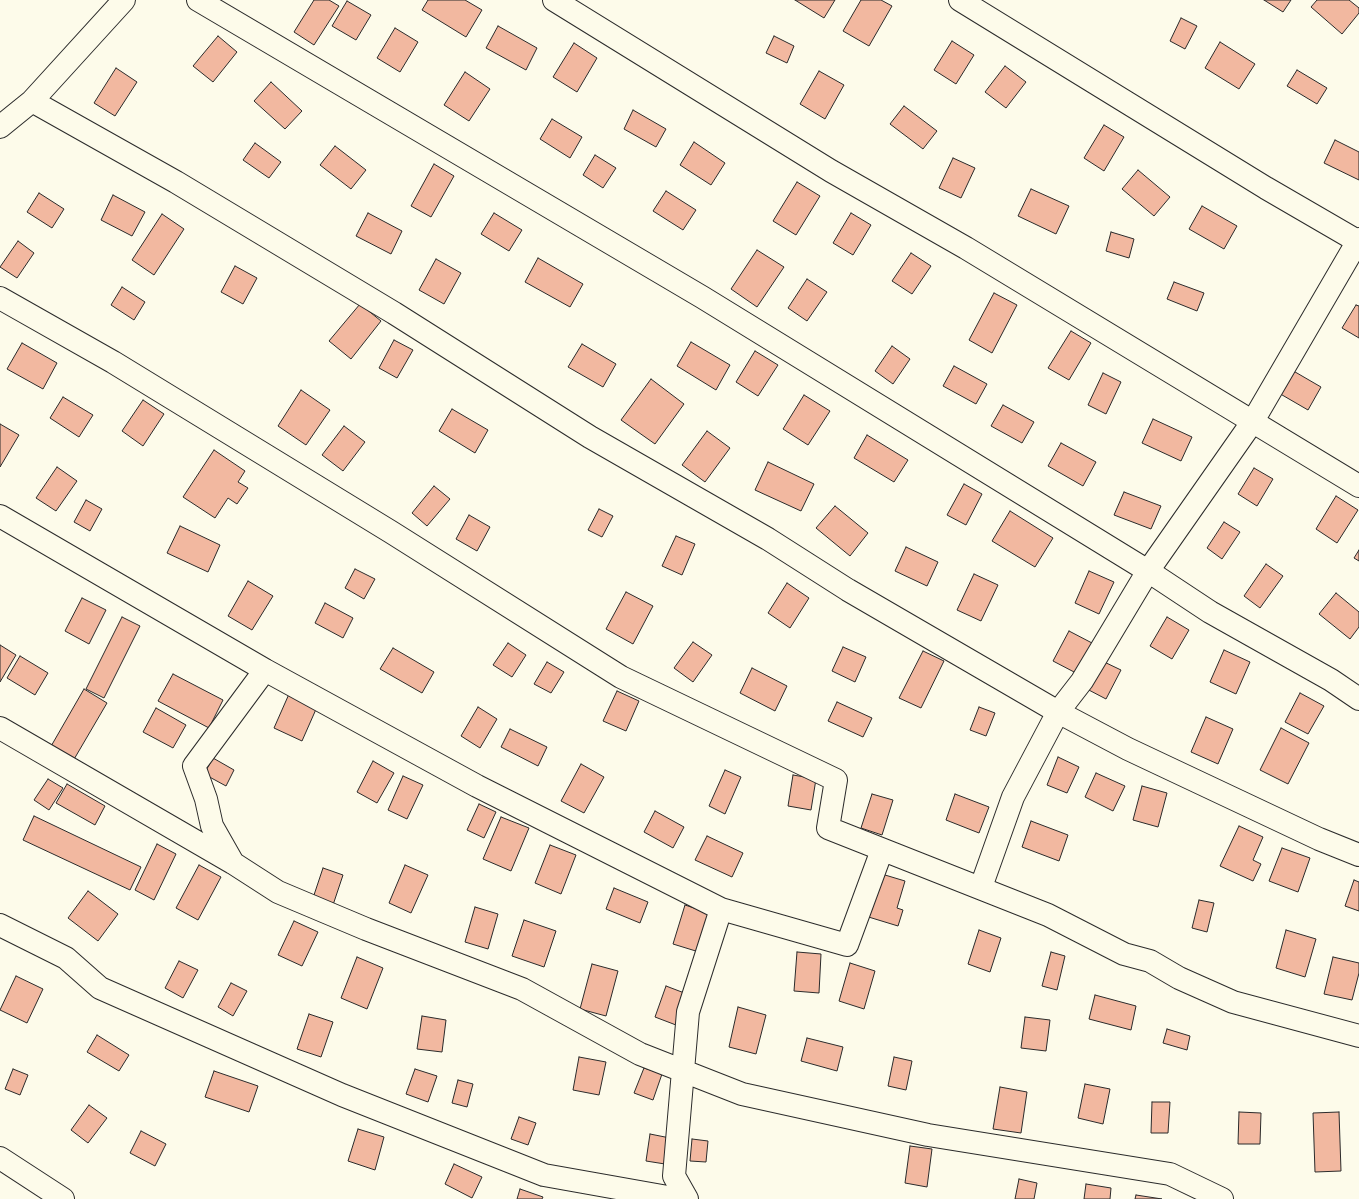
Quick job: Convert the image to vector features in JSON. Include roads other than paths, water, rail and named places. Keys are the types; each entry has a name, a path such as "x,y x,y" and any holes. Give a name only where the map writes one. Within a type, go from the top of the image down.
{"street":[{"path":"0,127 32,101 124,0"},
{"path":"198,0 695,293 1148,571 1210,612 1331,680 1359,699"},
{"path":"554,0 831,171 966,248 1359,486"},
{"path":"960,0 1260,184 1359,241 1253,421 1148,571 1082,681 1058,712 1013,797 981,887"},
{"path":"32,101 176,182 394,313 590,437 768,539 848,590 1058,712 1128,749 1319,839 1359,855"},
{"path":"0,298 114,362 391,532 621,677 836,780 828,828 981,887 1048,915 1124,954 1150,961 1179,978 1233,1002 1359,1036"},
{"path":"0,516 265,670 477,786 721,909 847,945 882,850"},
{"path":"233,863 212,826 206,799 194,766 265,670"},
{"path":"0,728 233,863 278,892 366,929 522,989 640,1054 684,1072 742,1094 906,1130 1170,1174 1222,1199"},
{"path":"686,1199 674,1176 688,1012 721,909"},
{"path":"0,925 66,958 100,988 342,1095 544,1175 679,1199"},
{"path":"0,1158 63,1199"}]}
